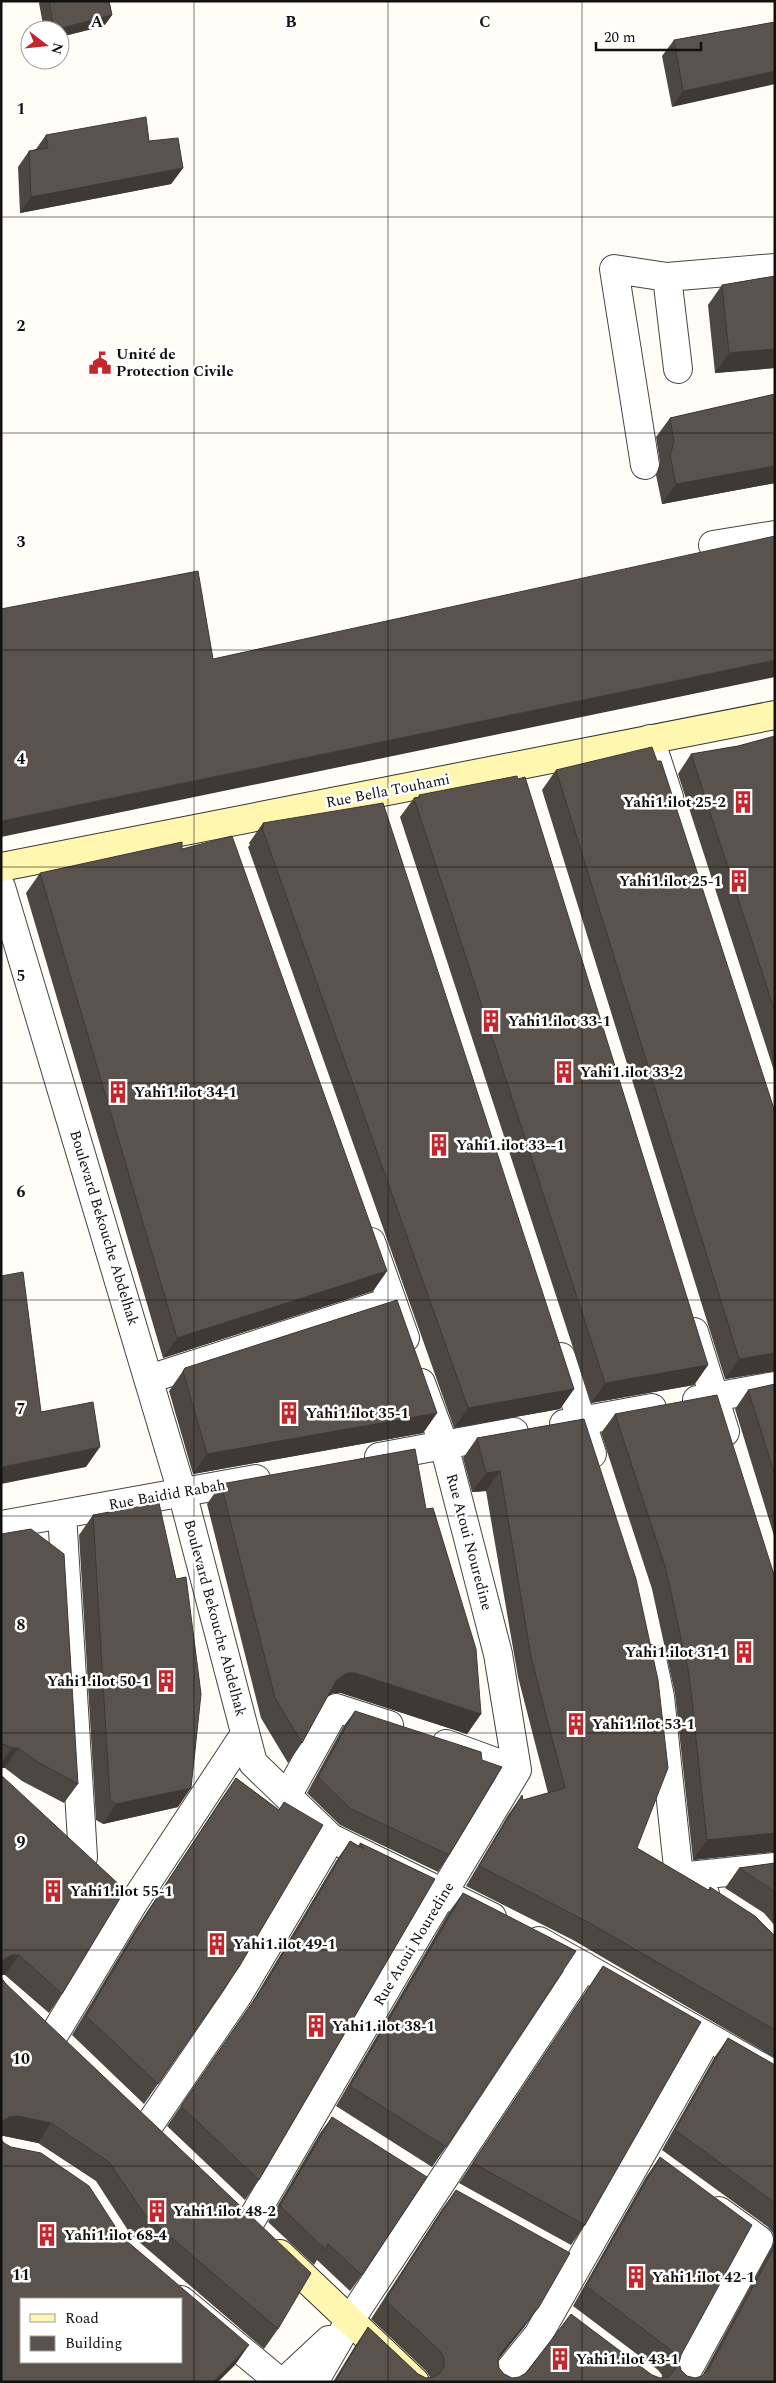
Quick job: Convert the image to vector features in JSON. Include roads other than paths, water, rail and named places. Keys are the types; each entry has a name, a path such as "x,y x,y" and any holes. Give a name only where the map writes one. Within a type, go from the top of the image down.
{"street":[{"path":"645,465 614,269 667,277 775,268"},
{"path":"667,277 678,369"},
{"path":"713,545 775,535"},
{"name":"Rue Bella Touhami","path":"1,867 775,715"},
{"path":"650,739 678,824"},
{"path":"518,765 526,794"},
{"path":"376,793 385,821"},
{"path":"223,823 233,851"},
{"name":"Boulevard Bekouche Abdelhak","path":"1,887 182,1492 253,1763 330,1838 444,1892 584,1966 775,2075"},
{"name":"Rue Atoui Nouredine","path":"249,2224 517,1770 498,1654 444,1445 362,1217"},
{"path":"149,1379 392,1301"},
{"path":"688,1312 732,1452"},
{"path":"554,1336 599,1475"},
{"path":"356,1461 775,1386"},
{"name":"Rue Baidid Rabah","path":"1,1525 279,1475"},
{"path":"62,1514 84,1857"},
{"path":"645,1631 660,1697 679,1878"},
{"path":"287,1796 336,1708 475,1753 517,1770"},
{"path":"73,2057 43,2029 134,1902 245,1734"},
{"path":"56,1832 134,1902"},
{"path":"127,2109 155,2135 330,1838"},
{"path":"679,1878 775,1867"},
{"path":"679,1878 727,1908"},
{"path":"314,2382 350,2320 447,2194 584,1966"},
{"path":"500,2382 538,2334 552,2310 568,2261 641,2154 708,2036"},
{"path":"315,2111 340,2126"},
{"path":"641,2154 665,2171"},
{"path":"414,2173 447,2194"},
{"path":"681,2382 759,2240 696,2194"},
{"path":"227,2204 415,2382"},
{"path":"160,2281 180,2298"},
{"path":"182,2300 280,2382"},
{"path":"552,2310 576,2328"},
{"path":"284,2382 350,2320"}],"place":[{"name":"Unité de Protection Civile","path":"100,363"},
{"name":"Yahi1.ilot 25-2","path":"743,802"},
{"name":"Yahi1.ilot 25-1","path":"739,881"},
{"name":"Yahi1.ilot 33-1","path":"491,1021"},
{"name":"Yahi1.ilot 33-2","path":"564,1072"},
{"name":"Yahi1.ilot 34-1","path":"118,1092"},
{"name":"Yahi1.ilot 33--1","path":"439,1145"},
{"name":"Yahi1.ilot 35-1","path":"289,1413"},
{"name":"Yahi1.ilot 31-1","path":"744,1652"},
{"name":"Yahi1.ilot 50-1","path":"166,1681"},
{"name":"Yahi1.ilot 53-1","path":"576,1724"},
{"name":"Yahi1.ilot 55-1","path":"53,1891"},
{"name":"Yahi1.ilot 49-1","path":"217,1944"},
{"name":"Yahi1.ilot 38-1","path":"316,2026"},
{"name":"Yahi1.ilot 48-2","path":"157,2211"},
{"name":"Yahi1.ilot 68-4","path":"47,2235"},
{"name":"Yahi1.ilot 42-1","path":"636,2277"},
{"name":"Yahi1.ilot 43-1","path":"560,2359"}]}
